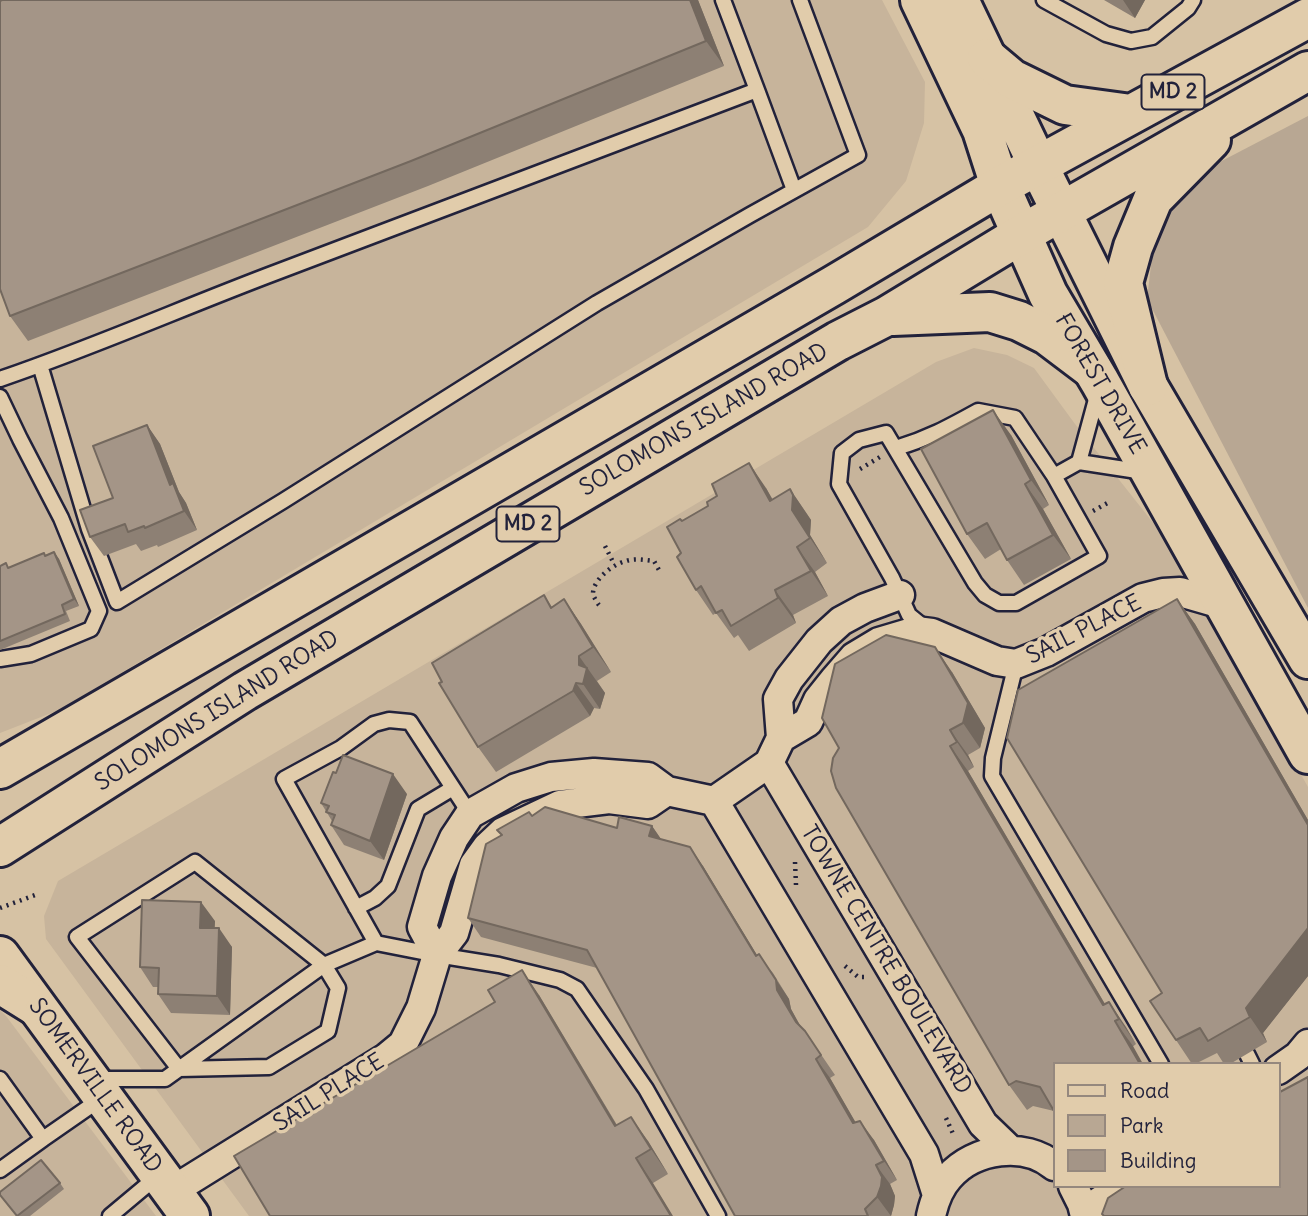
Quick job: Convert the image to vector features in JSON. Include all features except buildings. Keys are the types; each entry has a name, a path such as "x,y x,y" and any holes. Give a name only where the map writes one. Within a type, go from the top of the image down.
{"main road":[{"name":"FOREST DRIVE","path":"920,0 982,130 1000,186 1048,293 1308,754"},
{"name":"FOREST DRIVE","path":"959,0 1148,386 1308,659"},
{"name":"MD 2","path":"0,769 1000,186 1308,18"},
{"path":"987,58 1012,79 1065,105 1131,114"},
{"name":"SOLOMONS ISLAND ROAD","path":"0,847 245,691 838,341 887,316 1022,234 1308,71"},
{"path":"1148,386 1123,283 1133,247 1153,199 1241,108"},
{"path":"887,316 990,312 1019,321 1047,335 1096,376"},
{"path":"0,751 54,737"},
{"name":"SOMERVILLE ROAD","path":"0,956 174,1194"},
{"path":"0,984 34,1005"}],"street":[{"name":"SAIL PLACE","path":"781,738 808,722 818,700 854,657 878,642 916,631 932,633 997,662 1016,664 1046,652 1143,598 1180,592 1224,605"},
{"path":"437,955 422,927 437,876 454,838 470,814 516,788 551,777 594,772 648,777 667,791 714,801 769,763 781,738 778,699 789,679 819,640 841,621 865,608 900,595"},
{"name":"TOWNE CENTRE BOULEVARD","path":"769,763 983,1124 1010,1150"},
{"name":"SAIL PLACE","path":"174,1194 386,1058 403,1044 421,1008 437,955 454,933 474,866 486,847 503,832 561,805 609,799 648,804 667,791"},
{"name":"TOWNE CENTRE BOULEVARD","path":"714,801 925,1154 934,1205"},
{"path":"1280,1069 1298,1056 1308,1044"},
{"name":"TOWNE CENTRE BOULEVARD","path":"934,1205 950,1176 967,1162 988,1153 1010,1150 1031,1154 1052,1164"},
{"path":"1074,1188 1087,1216 1100,1201 1121,1188"}],"lane":[{"path":"723,0 794,190"},
{"path":"40,365 89,529 117,603 597,303 858,155 800,0"},
{"path":"1044,0 1106,34 1131,41 1152,37 1188,8 1193,0"},
{"path":"0,379 757,90"},
{"path":"1079,462 1096,376"},
{"path":"0,397 61,518 99,611 90,629 31,654 0,659"},
{"path":"896,448 923,440 978,411 1015,418 1054,477 1099,555 1016,603 999,603 985,595 975,583 886,433 859,440 842,453 839,484 909,614 932,633"},
{"path":"1054,477 1079,462 1151,474"},
{"path":"1016,664 1009,724 993,758 992,776 1159,1062"},
{"path":"376,943 284,779 341,748 374,724 389,720 410,722 470,814"},
{"path":"356,908 375,898 388,886 418,809 453,788"},
{"path":"195,862 324,965 338,988 328,1031 268,1067 179,1069 77,937 195,862"},
{"path":"0,1170 43,1139 96,1088 165,1079 324,965 376,943 499,965 560,980 577,989 646,1088 718,1216"},
{"path":"0,1079 43,1139"},
{"path":"110,1216 174,1194"}],"path":[{"path":"860,469 873,461"},
{"path":"1091,513 1111,501"},
{"path":"605,546 614,564"},
{"path":"598,605 594,593 601,578 614,564 635,559 654,561 659,570"},
{"path":"0,908 38,894"}],"shaded area":[{"path":"0,0 882,0 925,82 924,123 906,181 868,227 59,710 0,733"},
{"path":"974,348 1007,355 1034,368 1177,553 1308,787 1308,1216 249,1216 46,939 44,916 58,881 936,362"},
{"path":"0,1010 6,1016 156,1216 0,1216"}],"green space":[{"path":"1308,116 1308,608 1147,299 1153,248 1170,208 1214,165"}]}
